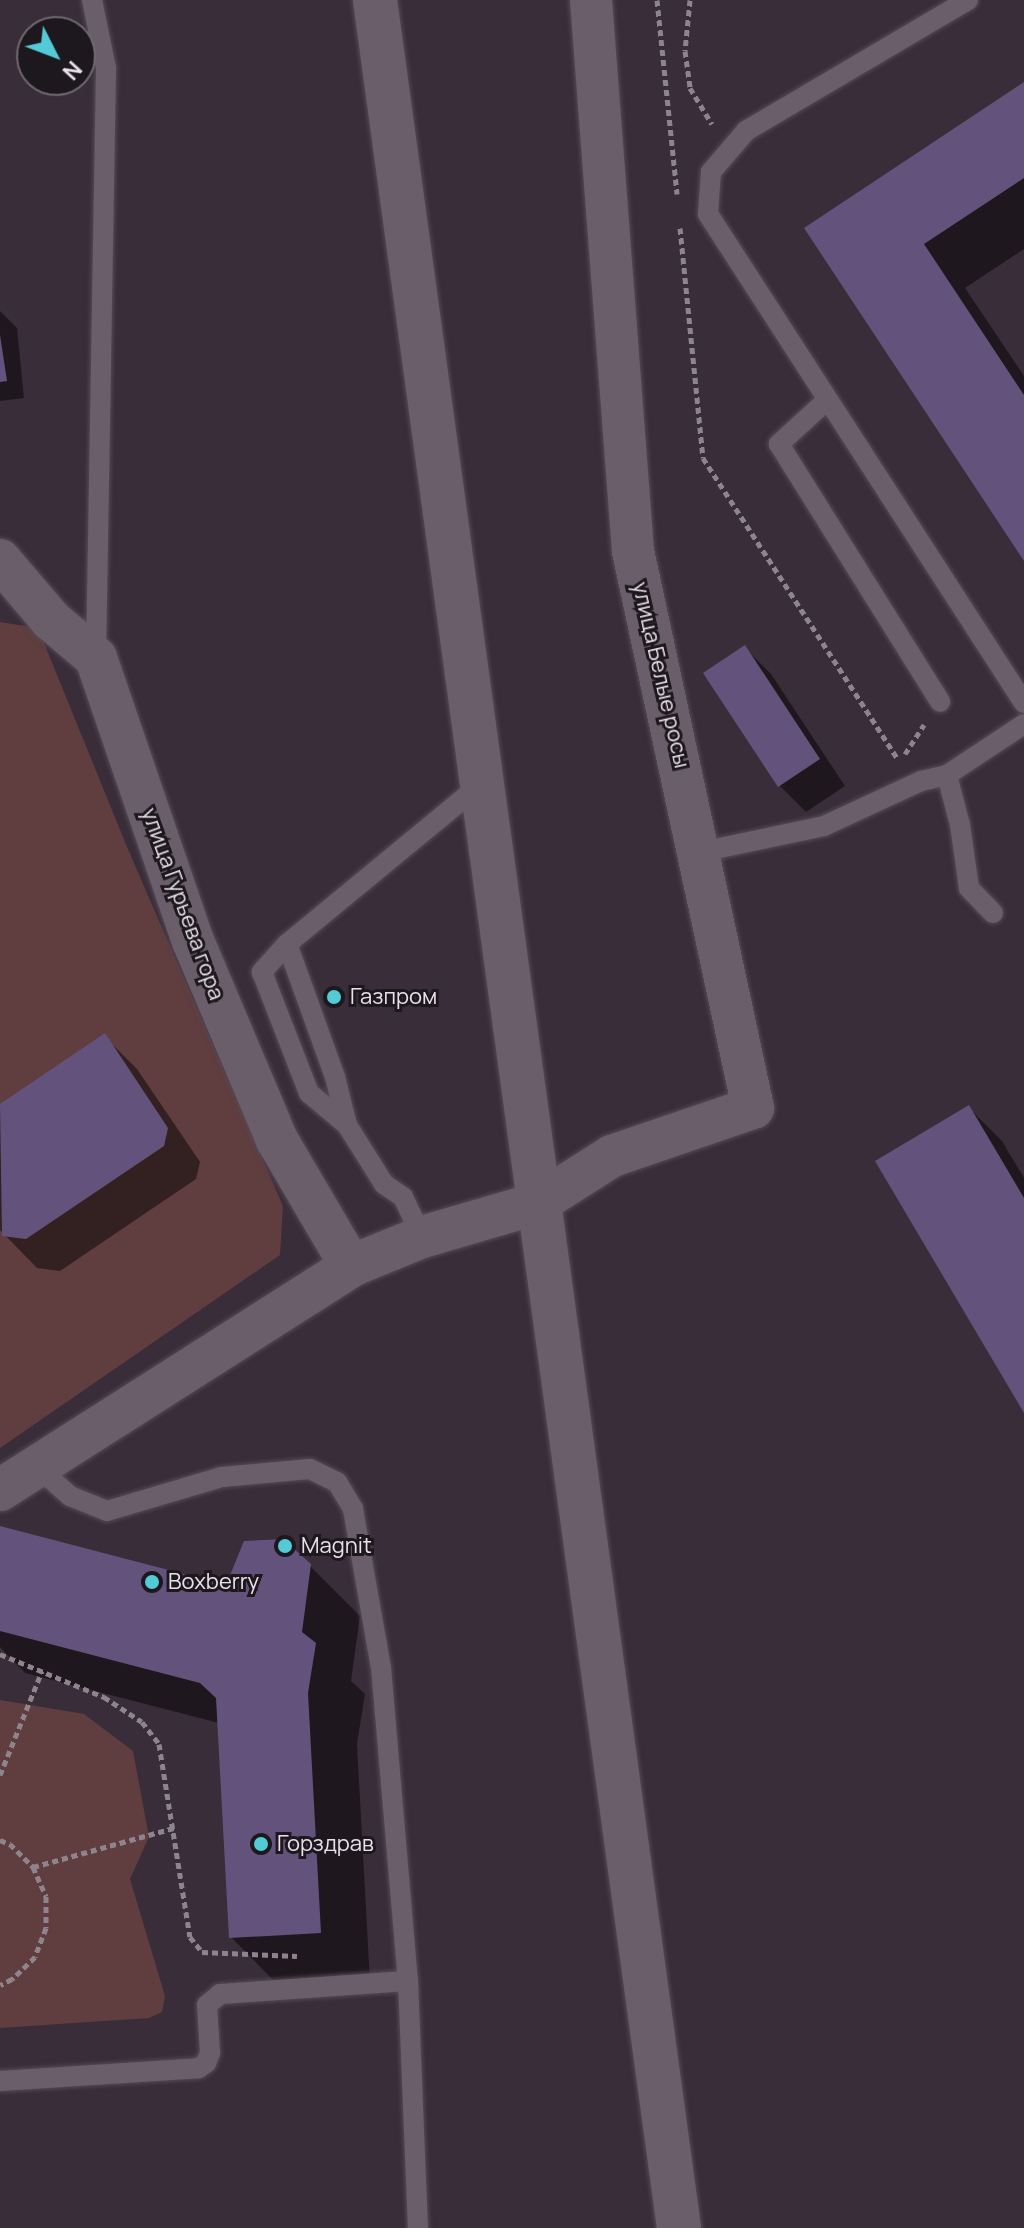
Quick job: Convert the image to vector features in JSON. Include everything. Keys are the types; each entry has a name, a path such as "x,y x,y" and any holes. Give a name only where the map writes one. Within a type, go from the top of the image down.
{"main road":[{"path":"375,0 481,784 523,1066 538,1203 679,2228"}],"street":[{"name":"улица Белые росы","path":"538,1203 612,1156 753,1108 701,852 633,551 591,0"},
{"path":"0,560 51,620 96,658"},
{"name":"улица Гурьева гора","path":"96,658 193,941 277,1140 351,1266"},
{"path":"0,1490 351,1266 422,1237 538,1203"}],"lane":[{"path":"92,0 106,68 96,658"},
{"path":"968,0 746,131 711,172 708,214 1024,703"},
{"path":"826,401 779,444 940,702"},
{"path":"701,852 824,826 921,781 947,775 1024,724"},
{"path":"947,775 969,888 993,913"},
{"path":"422,1237 403,1197 384,1184 347,1125 309,1093 262,972 287,944 481,784"},
{"path":"287,944 335,1077 347,1125"},
{"path":"36,1466 70,1496 107,1511 222,1477 310,1469 337,1482 353,1509 381,1667 408,1981 418,2228"},
{"path":"0,2081 199,2068 206,2063 210,2053 207,2005 220,1994 408,1981"}],"path":[{"path":"657,0 678,205"},
{"path":"690,0 685,51 690,88 729,152"},
{"path":"679,221 703,458 900,762 940,702"},
{"path":"0,1654 104,1697 142,1722 159,1744 190,1937 202,1952 307,1956"},
{"path":"0,1775 42,1671"},
{"path":"33,1867 174,1828"},
{"path":"0,1840 10,1844 33,1867 46,1896 46,1928 35,1957 12,1979 0,1985"}],"shaded area":[{"path":"0,622 38,628 127,847 283,1206 280,1255 0,1448"},
{"path":"0,1700 84,1714 133,1751 149,1837 130,1879 165,1996 162,2012 149,2018 0,2028"}],"building":[{"path":"1024,82 1024,178 924,244 1024,395 1024,561 804,228"},
{"path":"0,335 7,381 0,382"},
{"path":"745,645 820,759 778,787 703,673"},
{"path":"105,1033 168,1128 164,1146 26,1239 2,1236 0,1104"},
{"path":"969,1105 1024,1198 1024,1413 875,1161"},
{"path":"0,1526 226,1585 244,1541 283,1539 311,1564 302,1632 316,1643 308,1693 321,1933 229,1938 216,1698 200,1683 0,1631"}],"place":[{"name":"Газпром","path":"334,997"},
{"name":"Magnit","path":"285,1546"},
{"name":"Boxberry","path":"152,1582"},
{"name":"Горздрав","path":"261,1844"}]}
